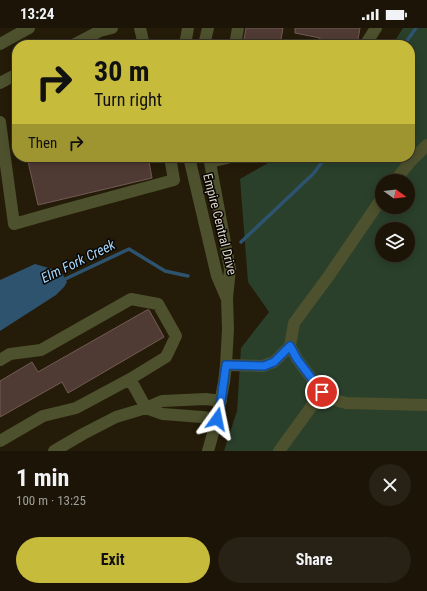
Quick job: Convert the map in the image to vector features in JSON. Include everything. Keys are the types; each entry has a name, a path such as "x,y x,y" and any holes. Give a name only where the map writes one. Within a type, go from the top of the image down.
{"street":[{"path":"1,43 29,28"},
{"path":"82,40 100,31 112,28"},
{"path":"140,28 143,40"},
{"path":"186,40 188,28"},
{"path":"205,40 208,28"},
{"path":"236,40 238,28"},
{"path":"368,40 376,28"},
{"path":"0,83 12,77"},
{"path":"0,122 14,224 174,180 171,162"},
{"path":"415,157 427,145"},
{"name":"Empire Central Drive","path":"190,162 217,276 227,298"},
{"name":"Empire Central Drive","path":"208,451 221,401 226,365 228,329 227,298 230,269 210,162"},
{"path":"400,174 410,162"},
{"path":"226,365 264,366 274,362 290,346 294,323 328,277 375,208"},
{"path":"0,360 10,354 41,350 131,299 158,304 176,336 166,357 130,380 76,408 43,416 0,441"},
{"path":"290,346 301,364 324,395 335,400 346,403 427,405"},
{"path":"130,380 146,408 163,414 217,419"},
{"path":"279,451 322,392"},
{"path":"54,451 116,417 146,408 162,401 206,399 221,401"}],"green space":[{"path":"403,28 427,28 427,451 224,451 237,411 241,348 269,312 248,282 240,179 269,162 415,162 415,40 395,40"}],"water":[{"path":"35,264 59,271 67,282 56,295 0,331 0,280"}],"building":[{"path":"246,28 283,28 281,40 244,40"},
{"path":"295,28 360,28 358,40 320,40 320,38 295,33"},
{"path":"28,162 149,162 152,178 38,205"},
{"path":"149,310 164,337 68,393 62,382 0,417 0,381 32,362 38,372"}],"waterway":[{"name":"Elm Fork Creek","path":"408,40 416,28"},
{"name":"Elm Fork Creek","path":"241,242 313,174 322,162"},
{"name":"Elm Fork Creek","path":"61,281 129,249 165,271 188,276"}],"route":[{"path":"217,419 226,365 264,366 274,362 290,346 297,359 322,392"}]}
